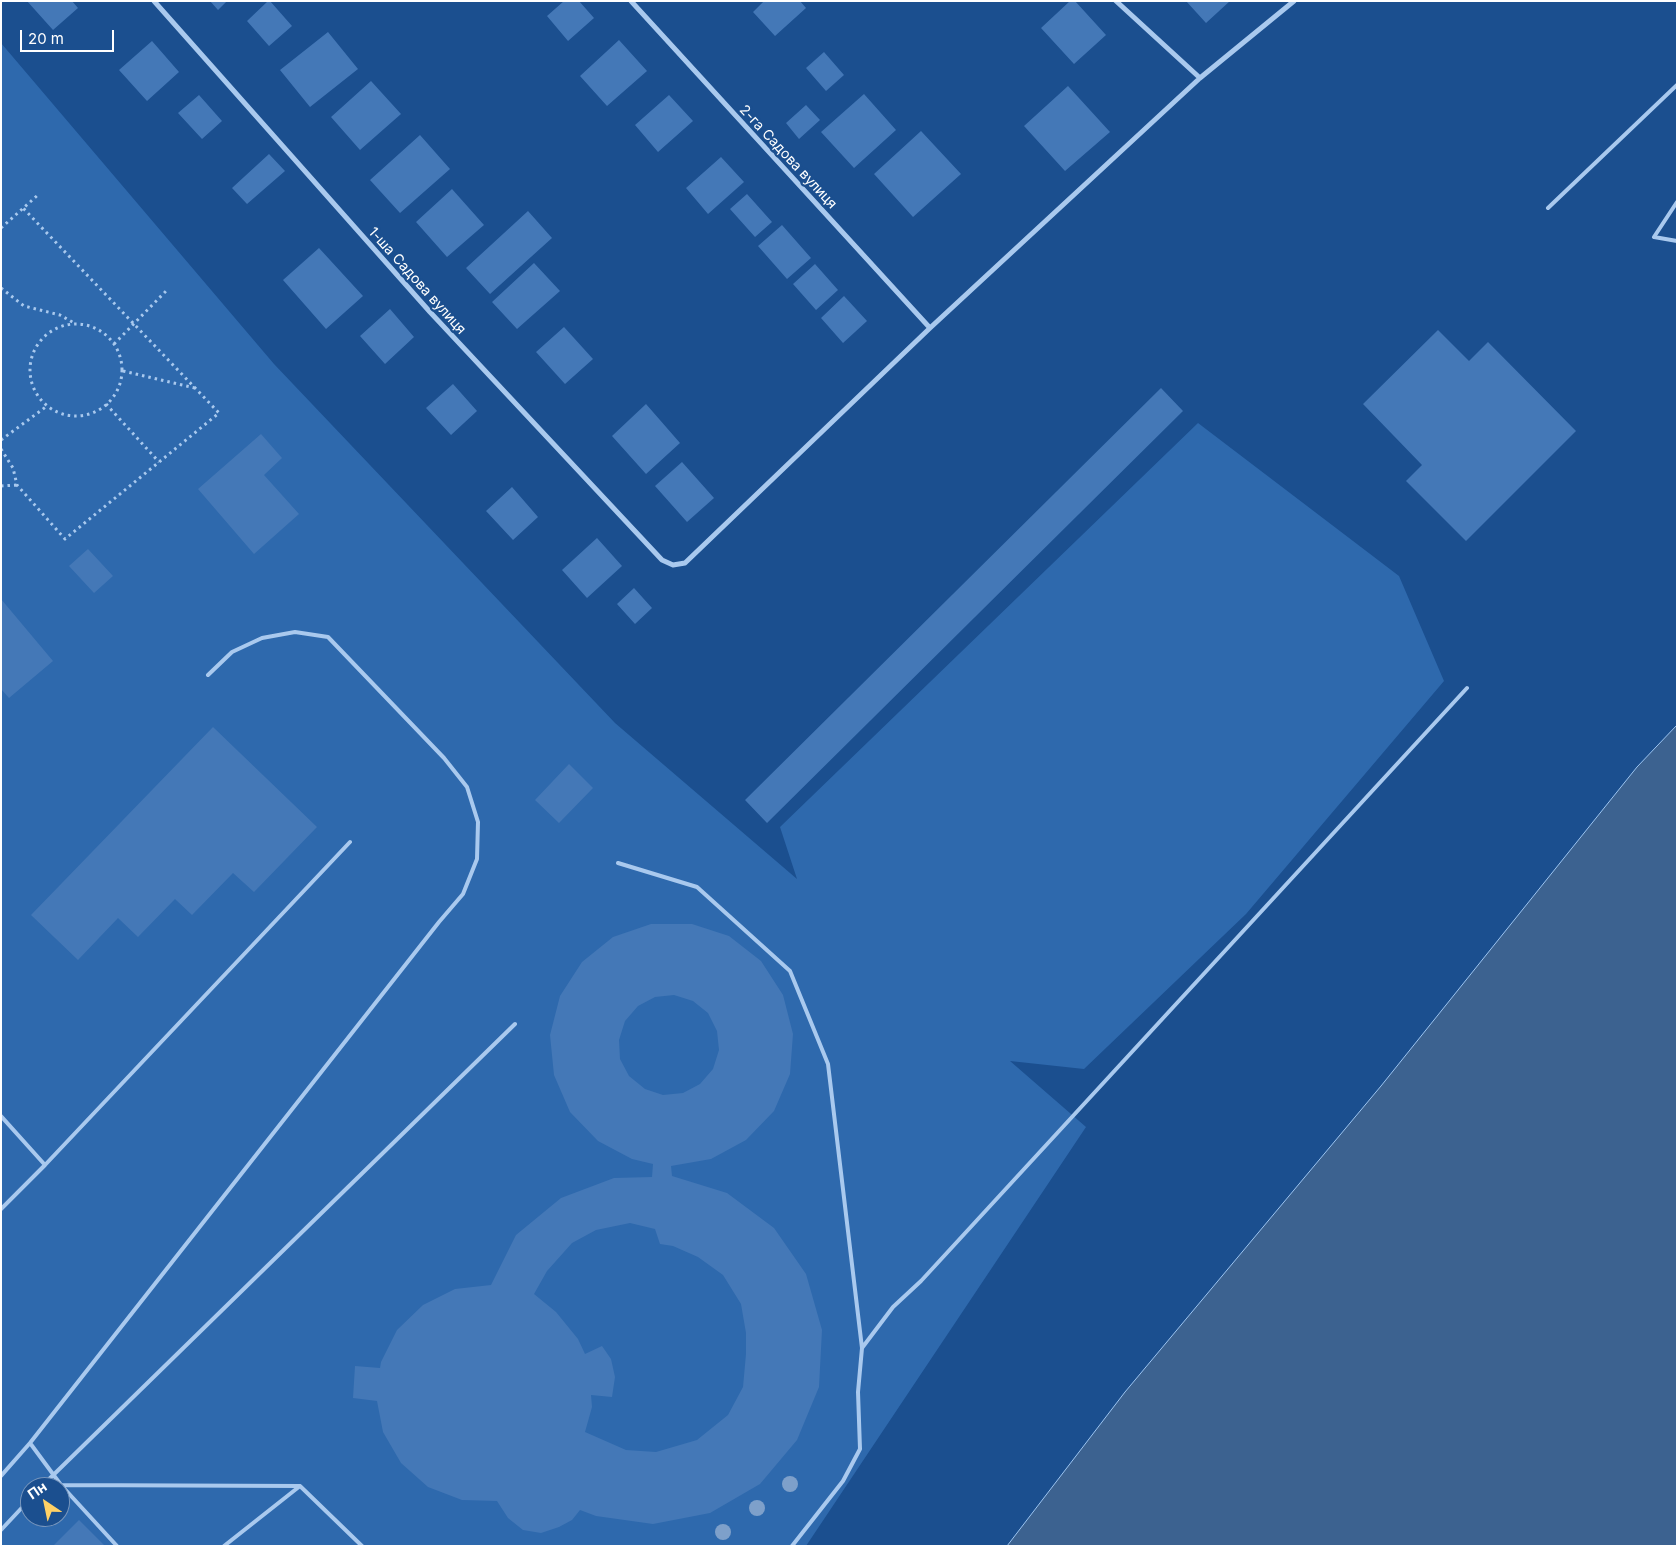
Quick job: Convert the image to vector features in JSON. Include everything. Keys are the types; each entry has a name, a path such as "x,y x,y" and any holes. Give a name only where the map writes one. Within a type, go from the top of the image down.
{"street":[{"name":"1-ша Садова вулиця","path":"154,1 430,312 662,560 673,564 685,563 930,328"},
{"name":"2-га Садова вулиця","path":"630,1 930,328"},
{"path":"1116,1 1200,78"},
{"path":"930,328 1200,78 1294,1"}],"lane":[{"path":"1548,208 1677,85"},
{"path":"1677,202 1654,237 1677,241"},
{"path":"1,1476 30,1443 426,938 463,894 477,859 478,822 467,787 444,758 328,637 295,632 262,638 232,652 208,676"},
{"path":"862,1348 893,1307 921,1281 1467,688"},
{"path":"1,1209 45,1165 350,842"},
{"path":"618,863 697,888 790,971 828,1064 862,1348 858,1392 860,1449 843,1481 792,1546"},
{"path":"50,1477 515,1024"},
{"path":"1,1116 45,1165"},
{"path":"30,1443 55,1477"},
{"path":"70,1485 300,1486 362,1546"},
{"path":"224,1546 300,1486"},
{"path":"70,1495 117,1546"},
{"path":"1,1530 20,1510"}],"path":[{"path":"1,228 39,194"},
{"path":"1,449 13,468 17,485 65,539 219,413 23,208"},
{"path":"1,288 24,306 60,315 75,323 94,327 110,338 121,355 122,371 119,388 106,404 96,412 81,416 62,414 47,406 35,392 30,374 31,356 40,340 55,328 75,323"},
{"path":"114,344 167,290"},
{"path":"122,371 197,389"},
{"path":"106,404 159,462"},
{"path":"1,440 47,406"},
{"path":"1,486 17,485"}],"shaded area":[{"path":"1,43 274,364 615,723 797,879 780,827 1198,423 1399,576 1444,681 1246,914 1084,1069 1010,1061 1086,1127 806,1546 1,1546"},
{"path":"1677,725 1677,1546 1007,1546 1125,1392 1381,1086 1637,767"}],"building":[{"path":"27,1 72,1 78,8 53,30"},
{"path":"210,1 227,1 218,10"},
{"path":"268,1 292,26 269,46 247,21"},
{"path":"564,1 579,1 594,18 568,41 547,16"},
{"path":"764,1 800,1 806,8 775,36 753,12"},
{"path":"1070,1 1075,1 1106,35 1074,64 1041,28"},
{"path":"1186,1 1230,1 1206,23"},
{"path":"328,32 358,69 310,107 280,70"},
{"path":"619,40 647,71 607,106 580,76"},
{"path":"152,41 179,72 147,101 119,70"},
{"path":"824,52 844,75 826,91 806,68"},
{"path":"371,81 401,114 360,150 331,117"},
{"path":"1068,86 1110,132 1065,171 1024,126"},
{"path":"864,94 896,130 854,168 821,132"},
{"path":"199,95 222,121 202,139 178,113"},
{"path":"669,95 693,121 658,152 635,125"},
{"path":"806,105 820,120 799,139 786,123"},
{"path":"921,131 961,174 913,217 874,174"},
{"path":"420,135 450,169 400,213 370,180"},
{"path":"269,154 285,171 247,204 232,188"},
{"path":"721,157 744,182 708,214 686,188"},
{"path":"452,189 484,225 447,257 416,222"},
{"path":"747,194 772,222 755,237 730,209"},
{"path":"528,211 552,238 490,294 466,268"},
{"path":"782,225 811,258 787,279 758,246"},
{"path":"319,248 363,296 326,329 283,280"},
{"path":"534,263 560,291 517,329 492,302"},
{"path":"815,264 838,290 816,310 793,284"},
{"path":"844,296 867,321 843,343 821,318"},
{"path":"390,309 414,337 385,364 360,336"},
{"path":"564,327 593,359 565,384 536,352"},
{"path":"1438,330 1469,361 1488,342 1576,431 1466,541 1406,481 1422,465 1363,404"},
{"path":"453,384 477,411 451,435 426,408"},
{"path":"1161,388 1183,411 767,823 745,800"},
{"path":"646,404 680,443 646,474 612,436"},
{"path":"261,434 282,458 264,475 299,514 254,554 198,489"},
{"path":"682,462 714,498 687,522 655,486"},
{"path":"512,487 538,517 513,540 486,511"},
{"path":"597,538 622,566 587,598 562,570"},
{"path":"88,549 113,576 94,593 69,566"},
{"path":"634,588 652,608 635,624 617,604"},
{"path":"1,599 53,661 9,698 1,689"},
{"path":"213,727 317,827 254,892 233,873 192,915 175,899 138,937 118,918 78,960 31,915"},
{"path":"569,764 593,788 559,823 535,800"},
{"path":"651,924 692,924 729,936 761,961 783,995 793,1034 790,1074 774,1111 746,1140 711,1159 671,1166 672,1176 727,1193 774,1228 806,1274 822,1330 819,1387 797,1440 760,1484 710,1513 653,1524 596,1516 580,1510 572,1520 541,1533 523,1530 508,1518 497,1501 462,1500 428,1487 401,1463 383,1432 377,1401 353,1398 355,1366 380,1368 381,1362 397,1330 423,1305 455,1289 491,1285 516,1235 561,1198 614,1178 652,1177 653,1164 632,1159 598,1141 570,1112 554,1075 550,1035 560,996 582,962 613,937","holes":["674,995 693,1001 708,1013 717,1031 719,1050 713,1069 700,1084 683,1093 663,1095 645,1089 629,1076 620,1059 619,1040 625,1021 638,1006 655,997","630,1223 655,1229 660,1244 673,1246 698,1257 723,1275 741,1304 746,1333 743,1387 728,1415 697,1440 656,1452 626,1450 585,1432 592,1407 591,1395 612,1397 615,1377 611,1359 602,1346 585,1354 578,1339 556,1312 534,1294 547,1271 572,1243 596,1230"]},
{"path":"79,1520 105,1546 53,1546"}]}
